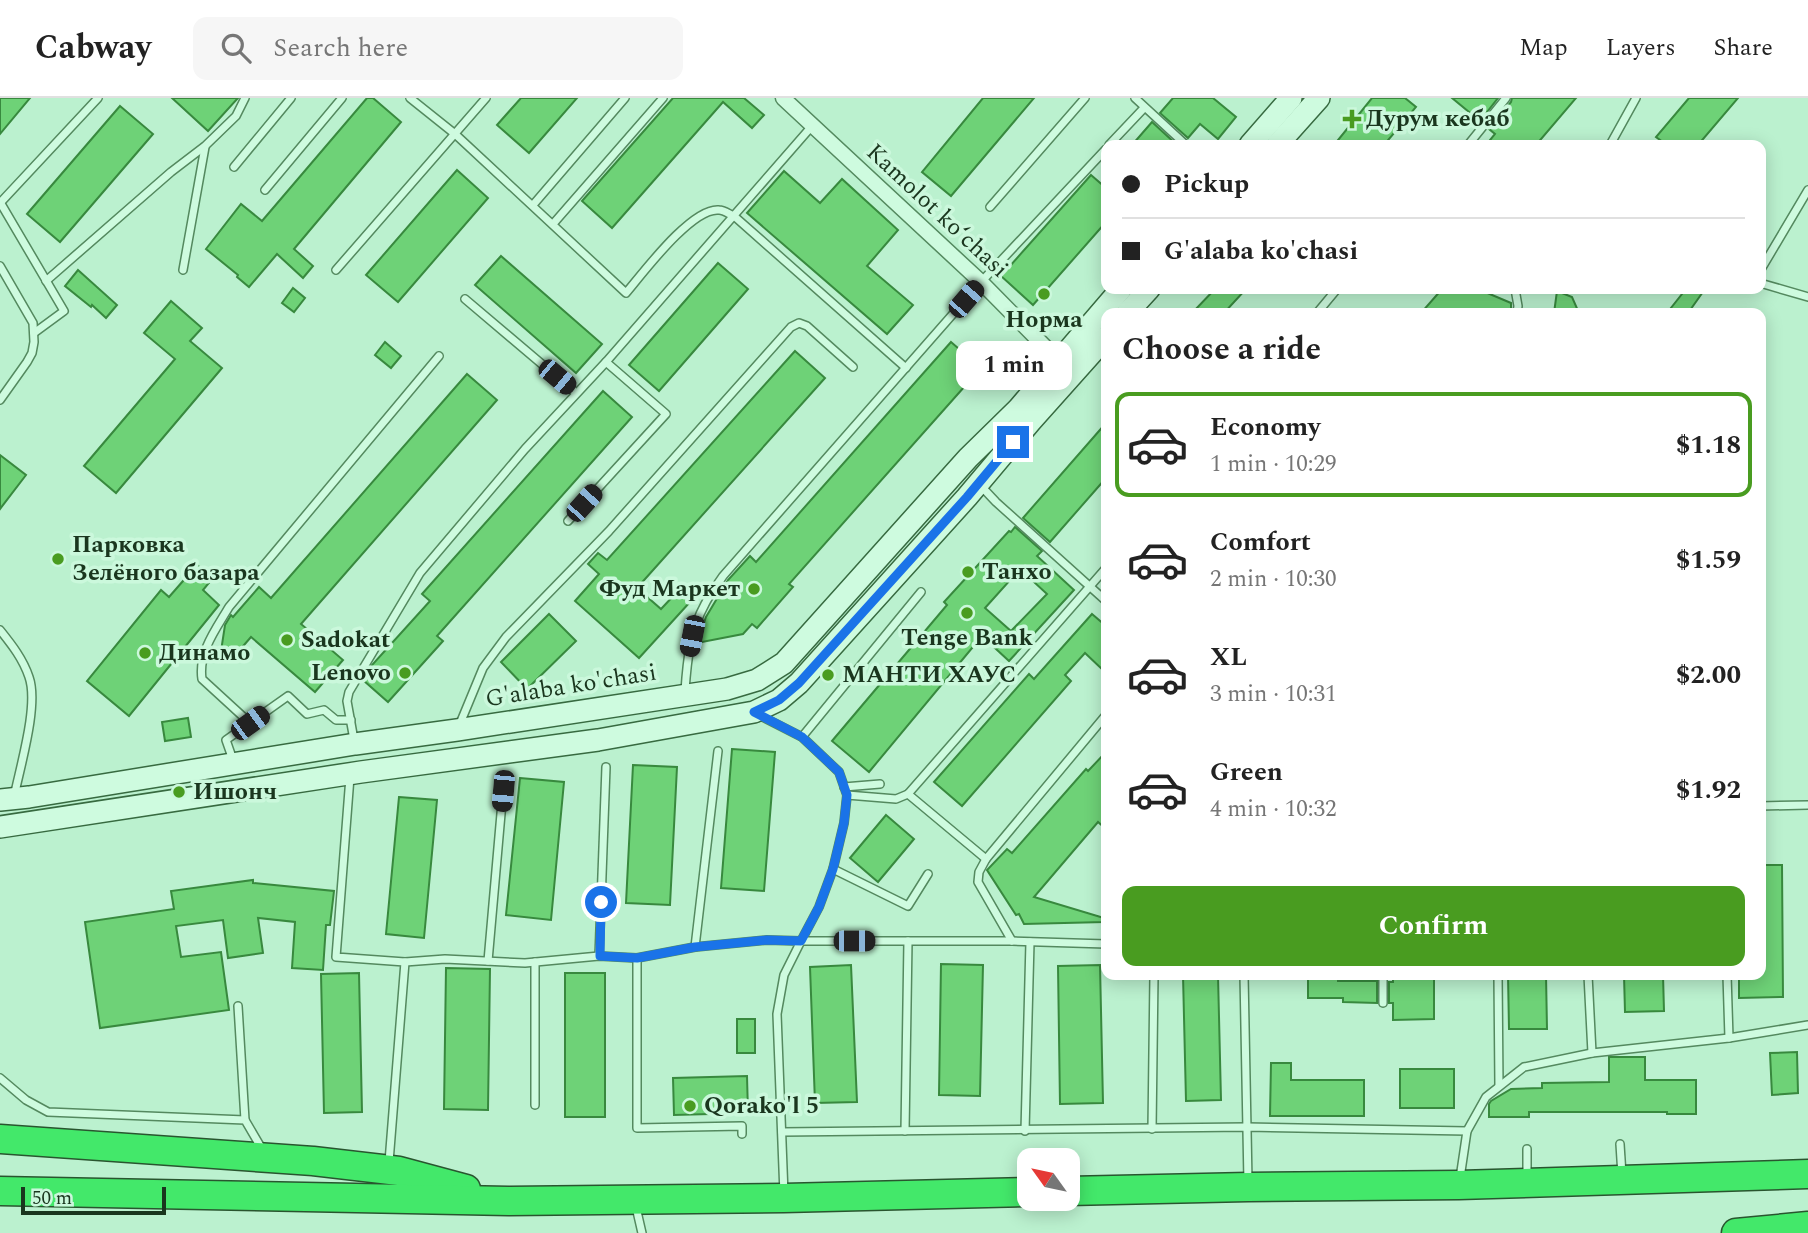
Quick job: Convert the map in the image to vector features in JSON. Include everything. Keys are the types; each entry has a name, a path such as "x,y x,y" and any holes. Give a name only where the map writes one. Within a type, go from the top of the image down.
{"highway":[{"path":"0,1139 267,1158 399,1171 509,1201"},
{"path":"1080,1191 1459,1185 1808,1174"},
{"path":"0,1191 509,1201 1017,1192"},
{"path":"1737,1233 1808,1226"}],"main road":[{"path":"1254,140 1291,98"},
{"path":"1281,140 1319,98"},
{"name":"G'alaba ko'chasi","path":"1104,308 1117,294"},
{"path":"1132,308 1144,294"},
{"name":"G'alaba ko'chasi","path":"14,798 684,696 727,689 757,680 784,663 968,458 1018,408 1101,312"},
{"path":"1,827 350,774 598,740 754,712 779,700 799,683 1101,343"},
{"path":"526,749 527,719"}],"street":[{"name":"Kamolot koʻchasi","path":"784,98 981,282 1058,360"}],"lane":[{"path":"34,333 64,311 0,203 99,98"},
{"path":"46,281 171,172 205,146 236,116 244,98"},
{"path":"234,167 291,98"},
{"path":"265,190 342,98"},
{"path":"410,98 455,134 626,293 696,216 720,209 734,216 906,368"},
{"path":"337,270 486,98"},
{"path":"533,205 625,98"},
{"path":"553,224 663,98"},
{"path":"990,206 1084,98"},
{"path":"1135,98 1180,140"},
{"path":"1472,140 1506,98"},
{"path":"1613,140 1636,98"},
{"path":"1114,140 1144,108"},
{"path":"355,744 347,701 349,692 412,583 524,449 606,362 813,125"},
{"path":"183,270 205,146"},
{"path":"684,696 692,636 704,605 723,576 981,282 1101,154"},
{"path":"1766,261 1808,190"},
{"path":"0,266 33,323 34,333 32,353 0,400"},
{"path":"1766,285 1808,298"},
{"path":"1321,308 1333,294"},
{"path":"465,299 576,393"},
{"path":"457,730 484,668 506,637 609,531 791,327 799,323 807,326 853,367"},
{"path":"250,723 202,679 202,658 209,641 229,607 439,356"},
{"path":"568,521 666,414 606,362"},
{"path":"949,480 996,502 1101,597"},
{"path":"847,795 896,799 908,794 1101,573"},
{"path":"802,737 921,592"},
{"path":"0,630 23,663 30,679 32,696 14,798"},
{"path":"234,764 226,740 288,695 307,714 324,709 336,720 351,720"},
{"path":"754,712 802,737 839,772 847,795 844,823 833,869 819,907 784,975 777,1014 784,1198"},
{"path":"1012,941 978,882 979,872 986,859 1101,721"},
{"path":"695,947 718,751"},
{"path":"600,956 606,767"},
{"path":"350,774 336,957 405,962 445,959 535,962 600,956 637,958 695,947 767,940 1101,944"},
{"path":"844,787 880,784"},
{"path":"488,961 503,791"},
{"path":"908,794 986,859"},
{"path":"1766,806 1808,805"},
{"path":"833,869 908,906 928,874"},
{"path":"905,1131 908,941"},
{"path":"1025,1130 1030,942"},
{"path":"637,958 637,1128 742,1126 743,1135"},
{"path":"389,1170 405,962"},
{"path":"535,962 535,1105"},
{"path":"1153,1129 1154,980"},
{"path":"1244,980 1248,1187"},
{"path":"1383,980 1383,1003"},
{"path":"1498,980 1499,1086"},
{"path":"1588,980 1592,1053"},
{"path":"1727,980 1729,1038"},
{"path":"239,1006 245,1120 267,1158"},
{"path":"1459,1185 1467,1131 1486,1097 1524,1067 1592,1053 1729,1038 1808,1025"},
{"path":"0,1078 26,1100 48,1112 245,1120"},
{"path":"782,1132 1247,1127 1467,1131"},
{"path":"1619,1144 1623,1180"},
{"path":"1527,1149 1527,1183"},
{"path":"634,1200 642,1233"}],"building":[{"path":"0,98 30,98 0,134"},
{"path":"172,98 238,98 208,131"},
{"path":"367,98 373,98 401,122 294,249 313,266 303,278 277,254 249,287 206,249 241,204 262,221"},
{"path":"521,98 577,98 529,153 497,125"},
{"path":"673,98 744,98 764,115 752,128 723,102 612,228 582,201"},
{"path":"983,98 1034,98 951,196 922,172"},
{"path":"1173,98 1213,98 1236,117 1218,139 1200,124 1188,138 1160,113"},
{"path":"1372,98 1405,98 1416,107 1388,140 1338,140"},
{"path":"1452,98 1498,98 1480,121"},
{"path":"1512,98 1576,98 1540,140 1490,140 1495,134 1489,129"},
{"path":"1689,98 1738,98 1702,140 1660,140 1656,137"},
{"path":"120,106 153,134 60,242 27,214"},
{"path":"1152,122 1172,140 1136,140"},
{"path":"457,170 488,198 398,302 366,275"},
{"path":"784,171 820,203 842,179 898,230 867,266 913,305 887,334 747,213"},
{"path":"1091,175 1101,184 1101,228 1033,305 1001,276"},
{"path":"501,256 602,344 576,373 475,285"},
{"path":"718,263 748,289 659,391 629,365"},
{"path":"78,270 117,305 106,318 65,286"},
{"path":"293,288 305,298 294,312 282,303"},
{"path":"1210,294 1241,294 1229,308 1197,308"},
{"path":"1438,294 1490,294 1511,303 1511,308 1425,308"},
{"path":"1557,294 1564,294 1572,297 1577,308 1555,308"},
{"path":"1682,294 1701,294 1692,308 1671,308"},
{"path":"171,301 202,328 190,341 222,368 116,493 84,466 175,359 144,333"},
{"path":"385,342 401,356 391,368 375,355"},
{"path":"951,342 981,368 789,584 793,587 757,628 752,624 743,634 697,643 706,617 728,580 750,556 756,562"},
{"path":"795,351 825,378 637,588 661,609 678,591 690,602 639,658 575,601 599,574 588,564 598,553 607,560"},
{"path":"467,374 497,400 301,624 343,660 315,692 251,637 231,660 221,651 225,625 231,615 233,617 259,587 271,598"},
{"path":"603,391 632,417 437,636 443,641 388,702 363,680 372,665 430,601 422,594"},
{"path":"1101,429 1101,484 1050,542 1023,518"},
{"path":"0,455 26,475 0,509"},
{"path":"1015,527 1042,551 1037,556 1074,590 1009,661 982,636 869,772 832,741 947,605 944,602 1009,531","holes":["1020,569 1047,594 1011,631 985,608"]},
{"name":"Динамо","path":"197,565 213,578 203,590 219,605 129,716 87,681 161,590 169,597"},
{"path":"549,614 576,641 527,689 501,662"},
{"path":"1092,614 1101,622 1101,668 1085,653 1065,675 1071,681 962,806 934,782 1029,674 1034,679"},
{"path":"188,718 191,737 165,741 162,722"},
{"path":"732,749 775,752 764,891 721,888"},
{"path":"1101,757 1101,825 1098,822 1034,897 1101,917 1101,922 1024,924 987,870 1007,849 1012,853 1086,769 1088,771"},
{"path":"633,765 677,767 670,905 626,903"},
{"path":"520,778 564,782 551,920 506,915"},
{"path":"399,797 437,800 424,938 386,934"},
{"path":"886,815 914,839 878,882 850,858"},
{"path":"1766,865 1782,865 1783,997 1739,998 1739,980 1766,980"},
{"path":"253,880 253,883 334,891 330,925 326,925 323,970 292,968 295,922 258,918 263,953 228,958 223,920 176,926 181,957 221,952 229,1010 100,1028 85,922 174,909 171,891"},
{"path":"941,964 983,965 980,1096 939,1095"},
{"path":"851,965 857,1102 815,1103 810,967"},
{"path":"1100,965 1103,1103 1060,1104 1058,966"},
{"path":"446,968 490,969 488,1110 444,1109"},
{"path":"359,973 362,1112 324,1113 321,974"},
{"path":"565,973 605,973 605,1117 565,1117"},
{"path":"1183,980 1218,980 1221,1100 1186,1101"},
{"path":"1308,980 1377,981 1377,1003 1343,1002 1343,998 1308,998"},
{"path":"1434,980 1434,1019 1393,1020 1393,1003 1389,1003 1389,982"},
{"path":"1508,980 1546,980 1547,1029 1509,1029"},
{"path":"1624,980 1663,980 1664,1011 1625,1012"},
{"path":"737,1019 755,1019 755,1053 737,1053"},
{"path":"1797,1052 1798,1093 1772,1095 1770,1053"},
{"path":"1609,1057 1645,1057 1645,1080 1696,1080 1696,1114 1529,1112 1529,1117 1489,1117 1491,1101 1511,1089 1542,1088 1542,1083 1609,1082"},
{"path":"1271,1063 1291,1063 1291,1080 1364,1080 1364,1116 1270,1116"},
{"path":"1400,1069 1454,1069 1454,1108 1400,1108"},
{"path":"747,1076 748,1113 674,1115 673,1078"}],"place":[{"name":"Дурум кебаб","path":"1352,119"},
{"name":"Норма","path":"1044,294"},
{"name":"Парковка Зелёного базара","path":"58,559"},
{"name":"Танхо","path":"968,572"},
{"name":"Фуд Маркет","path":"754,589"},
{"name":"Tenge Bank","path":"967,613"},
{"name":"Sadokat","path":"287,640"},
{"name":"Динамо","path":"145,653"},
{"name":"Lenovo","path":"405,673"},
{"name":"МАНТИ ХАУС","path":"828,675"},
{"name":"Ишонч","path":"179,792"},
{"name":"Qorako'l 5","path":"690,1106"}],"route":[{"path":"601,902 600,956 637,958 695,947 767,940 801,941 819,907 833,869 844,823 847,795 839,772 802,737 754,712 779,700 799,683 967,497 1013,442"}]}
